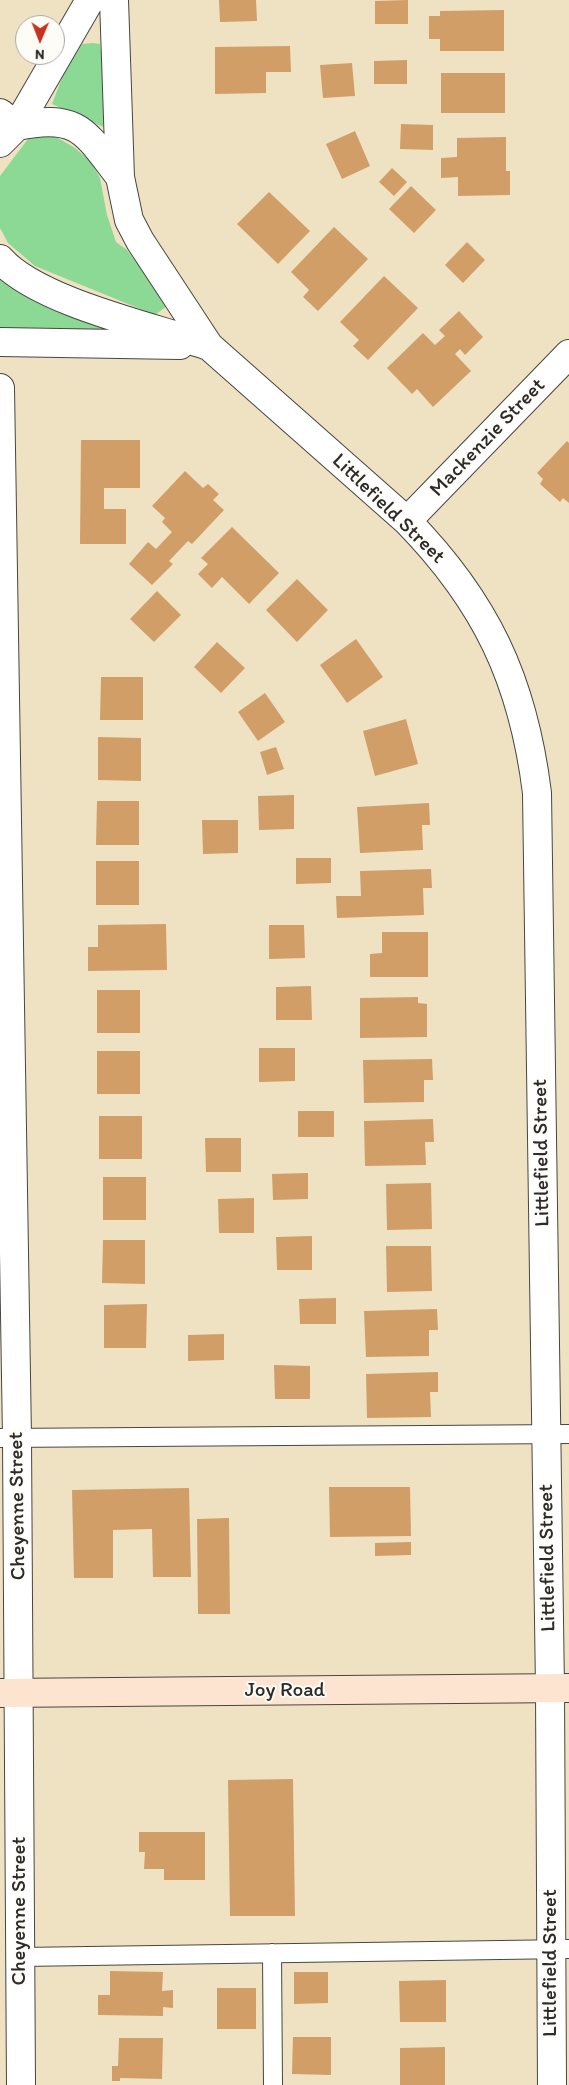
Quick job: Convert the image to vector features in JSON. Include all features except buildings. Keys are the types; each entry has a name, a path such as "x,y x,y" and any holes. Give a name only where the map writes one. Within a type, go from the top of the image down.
{"street":[{"path":"6,128 90,0"},
{"path":"114,0 120,177"},
{"name":"Littlefield Street","path":"6,128 42,121 63,122 85,132 120,177 129,220 209,346 407,521 434,549 459,580 493,636 518,696 533,760 538,793 558,1434 560,1949 552,2085"},
{"name":"Littlefield Street","path":"0,259 27,280 73,302 209,346"},
{"path":"0,342 209,346"},
{"name":"Mackenzie Street","path":"407,521 569,354"},
{"name":"Cheyenne Street","path":"0,388 10,1693 20,1957 21,2085"},
{"name":"Joy Road","path":"10,1693 559,1688"}],"lane":[{"path":"9,1438 558,1434"},
{"path":"20,1957 560,1949"},
{"path":"272,1953 273,2085"}],"green space":[{"path":"82,44 100,44 103,86 110,110 108,129 52,104 63,75"},
{"path":"53,135 75,148 91,162 100,178 107,215 116,242 127,250 146,275 168,297 167,306 155,315 35,266 8,243 0,228 0,176 28,139"},
{"path":"0,274 48,304 105,329 102,333 0,333"}]}
